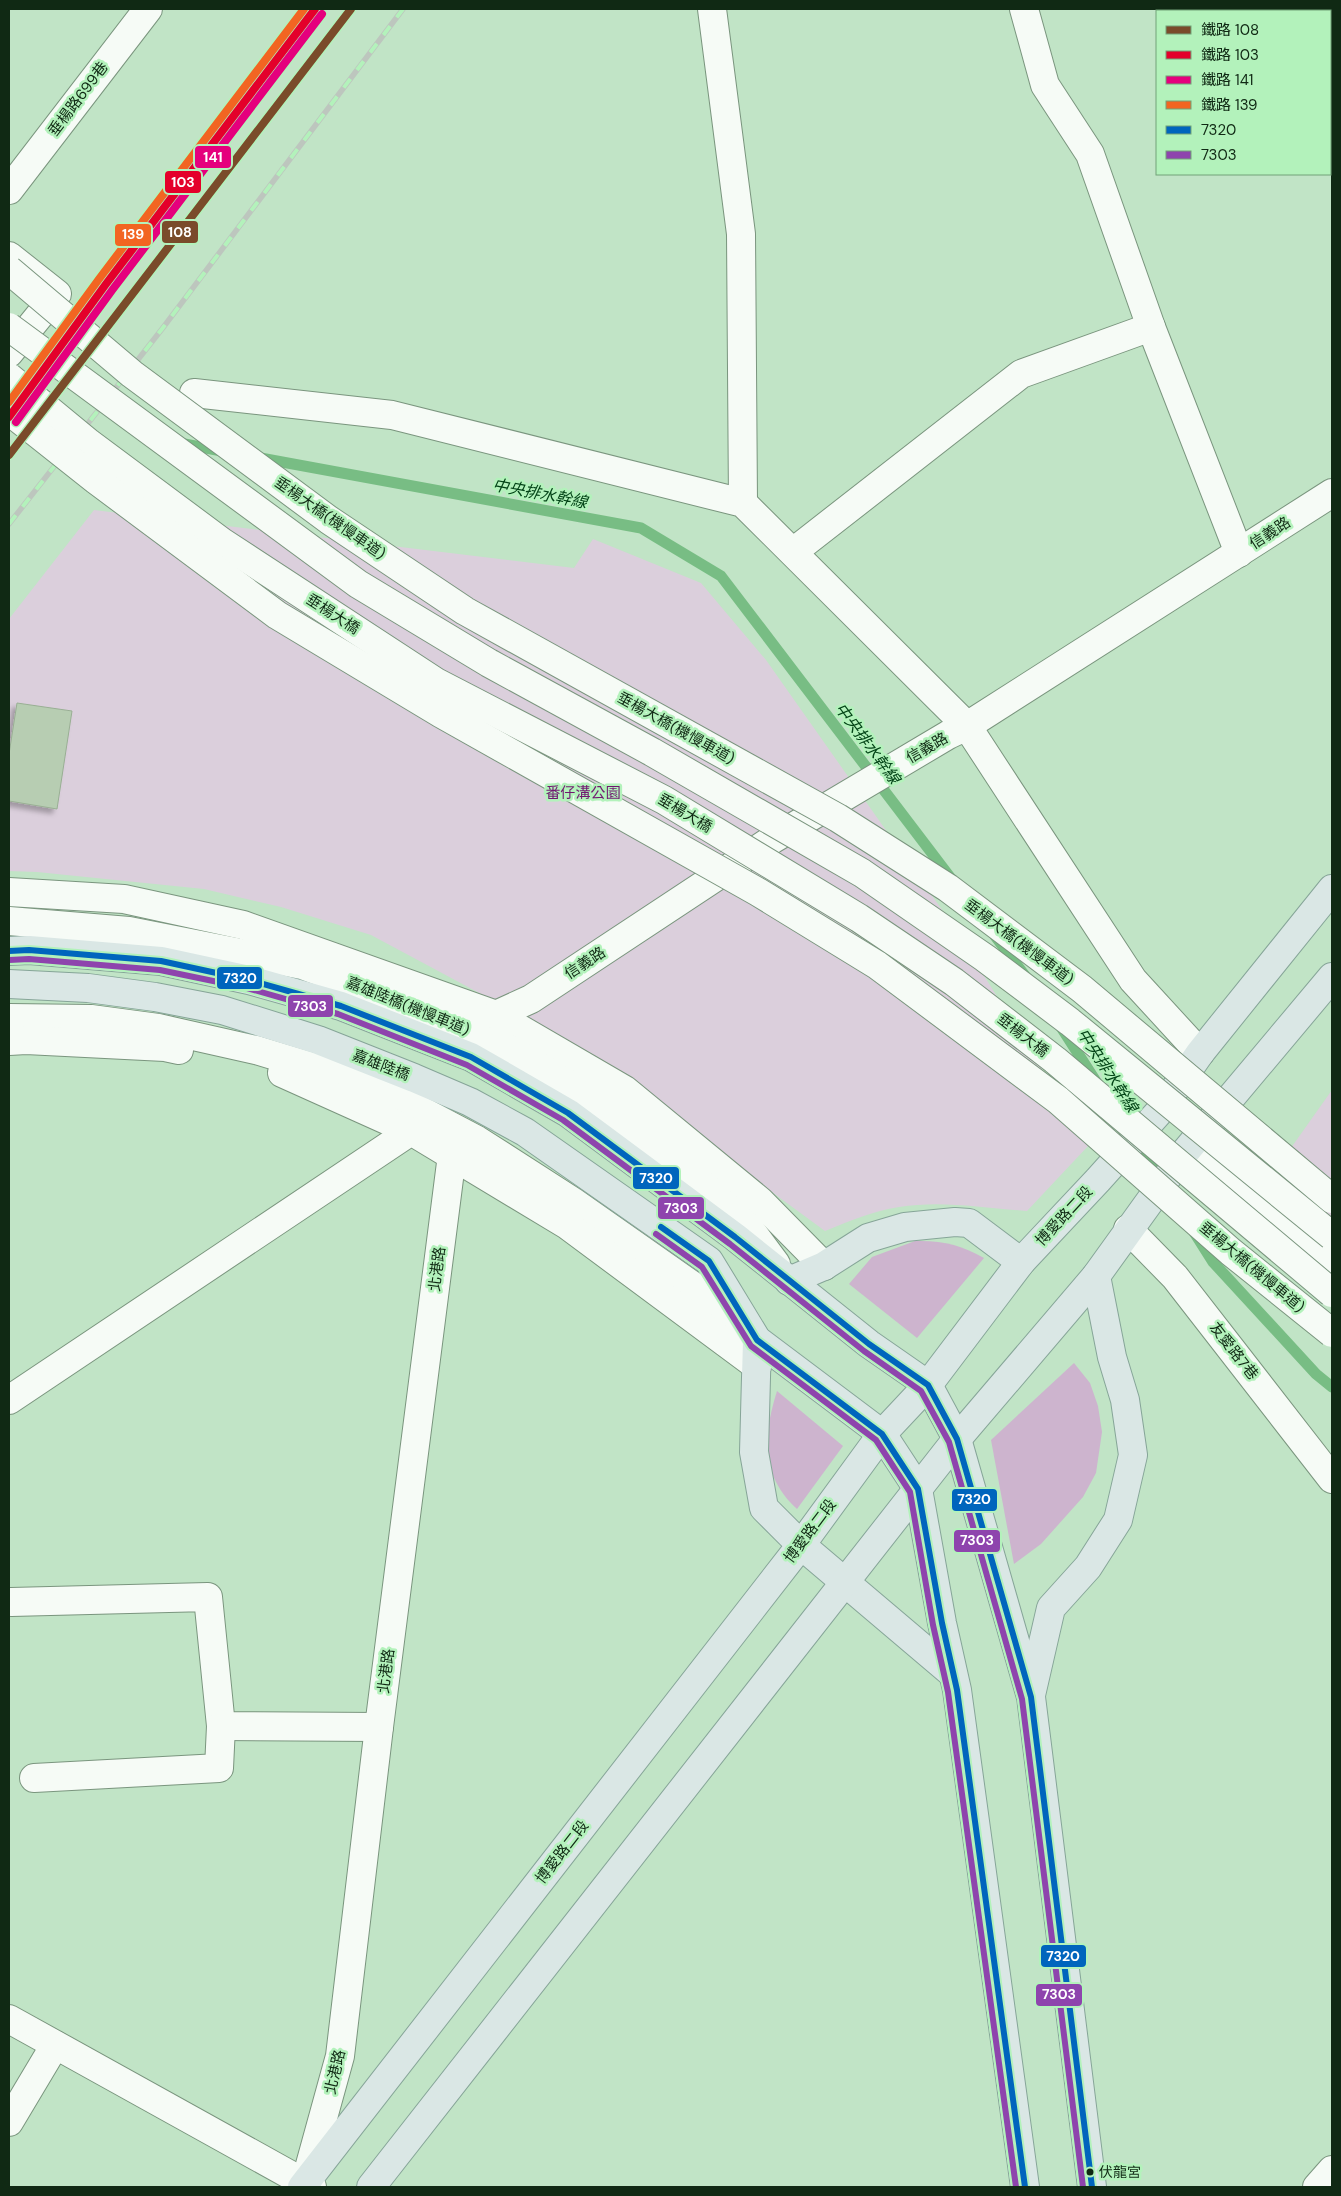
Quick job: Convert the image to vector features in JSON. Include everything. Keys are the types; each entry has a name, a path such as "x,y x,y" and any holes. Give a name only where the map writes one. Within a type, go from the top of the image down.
{"main road":[{"name":"博愛路二段","path":"306,2186 801,1545 882,1434 928,1385 1021,1262 1158,1112 1200,1053 1332,888"},
{"path":"9,951 28,950 161,961 249,980 341,1006 471,1057 568,1113 742,1233 788,1281 868,1344 928,1385 957,1439 1031,1697 1092,2187"},
{"path":"371,2187 957,1439 1096,1276 1134,1221 1191,1145 1332,977"},
{"name":"嘉雄陸橋","path":"9,984 88,988 155,997 222,1010 318,1040 470,1102 525,1132 709,1261 757,1353"},
{"path":"788,1281 824,1266 868,1238 905,1227 955,1222 969,1223 1021,1262"},
{"path":"1031,1697 1051,1608 1088,1566 1118,1520 1133,1455 1125,1400 1112,1357 1096,1276"},
{"path":"757,1353 882,1434 918,1489 957,1690 1025,2187"},
{"path":"757,1353 754,1452 764,1508 801,1545 952,1672"}],"street":[{"name":"垂楊路699巷","path":"9,190 148,9"},
{"path":"712,9 741,234 744,504"},
{"path":"1024,9 1045,85 1090,154 1151,327 1239,553"},
{"path":"9,256 57,294 13,339 358,584 489,663 652,752 870,879 985,958 1070,1022 1332,1236"},
{"name":"垂楊大橋(機慢車道)","path":"9,270 132,374 330,520 465,611 838,818 948,888 1082,989 1332,1200"},
{"path":"793,552 1021,374 1151,327"},
{"name":"垂楊大橋","path":"9,377 89,443 222,542 436,682 664,800 859,918 954,982 1055,1060 1332,1293"},
{"path":"194,393 392,414 744,504 793,552 957,730 1133,980 1200,1053"},
{"name":"垂楊大橋(機慢車道)","path":"9,411 96,480 278,615 440,714 758,892 877,965 1058,1100 1231,1252 1332,1333"},
{"name":"信義路","path":"496,1015 531,999 773,839 957,730 1332,493"},
{"path":"9,892 124,899 243,925 496,1015 625,1090 760,1201 824,1266"},
{"name":"嘉雄陸橋(機慢車道)","path":"9,921 129,931 218,947 302,965 398,1001 506,1047 592,1098 693,1175 742,1233"},
{"path":"9,1018 91,1020 158,1028 256,1050 329,1072 399,1099 485,1145 572,1201 696,1288 757,1353"},
{"path":"9,1041 26,1040 165,1047 271,1068 411,1131 452,1155 567,1225 757,1353"},
{"path":"9,1400 411,1131"},
{"path":"1191,1145 1238,1186 1303,1232 1332,1262"},
{"name":"北港路","path":"306,2186 340,2056 378,1727 452,1155"},
{"name":"友愛路7巷","path":"1134,1221 1175,1277 1332,1479"},
{"path":"11,1602 208,1597 221,1726 219,1768 34,1778"},
{"path":"221,1726 378,1727"},
{"path":"9,2019 306,2186"},
{"path":"9,2122 55,2045"},
{"path":"1317,2187 1332,2170"}],"green space":[{"name":"番仔溝公園","path":"94,510 574,568 593,539 701,583 766,660 952,924 1089,1145 1027,1211 963,1205 915,1205 880,1211 825,1231 561,1037 371,935 281,907 204,889 37,872 9,871 9,619"},
{"path":"1332,1090 1332,1233 1276,1169"}],"shaded area":[{"path":"915,1241 934,1241 951,1244 984,1258 917,1338 849,1284 872,1257"},
{"path":"1074,1363 1090,1383 1098,1406 1102,1432 1096,1473 1083,1497 1041,1544 1014,1564 991,1440"},
{"path":"777,1391 843,1446 797,1509 776,1483 768,1454 769,1424"}],"building":[{"path":"17,703 72,711 57,809 9,801 9,754"}],"waterway":[{"name":"中央排水幹線","path":"179,443 222,451"},
{"name":"中央排水幹線","path":"255,457 641,528 721,576 953,881"},
{"name":"中央排水幹線","path":"995,936 1026,977"},
{"name":"中央排水幹線","path":"1061,1027 1097,1083"},
{"name":"中央排水幹線","path":"1134,1140 1156,1173"},
{"name":"中央排水幹線","path":"1194,1232 1213,1262 1316,1374 1332,1387"}],"railway":[{"path":"9,524 162,329 403,9"}],"rail line":[{"name":"139","path":"9,402 99,279 304,9"},
{"name":"103","path":"9,417 106,284 315,9"},
{"name":"108","path":"9,455 351,9"},
{"name":"141","path":"16,422 113,289 322,14"}],"transit line":[{"name":"7320","path":"9,951 29,950 161,961 249,980 341,1006 471,1057 568,1113 735,1237 869,1344 928,1385 957,1439 1031,1697 1092,2187"},
{"name":"7303","path":"9,960 29,959 160,970 247,988 338,1014 467,1065 563,1120 730,1244 864,1351 921,1391 949,1442 1022,1699 1083,2187"},
{"name":"7320","path":"661,1227 709,1261 757,1340 882,1434 918,1489 942,1623 957,1690 1025,2187"},
{"name":"7303","path":"656,1234 702,1267 751,1346 876,1440 910,1492 933,1625 948,1692 1016,2187"}],"place":[{"name":"伏龍宮","path":"1090,2172"}]}
